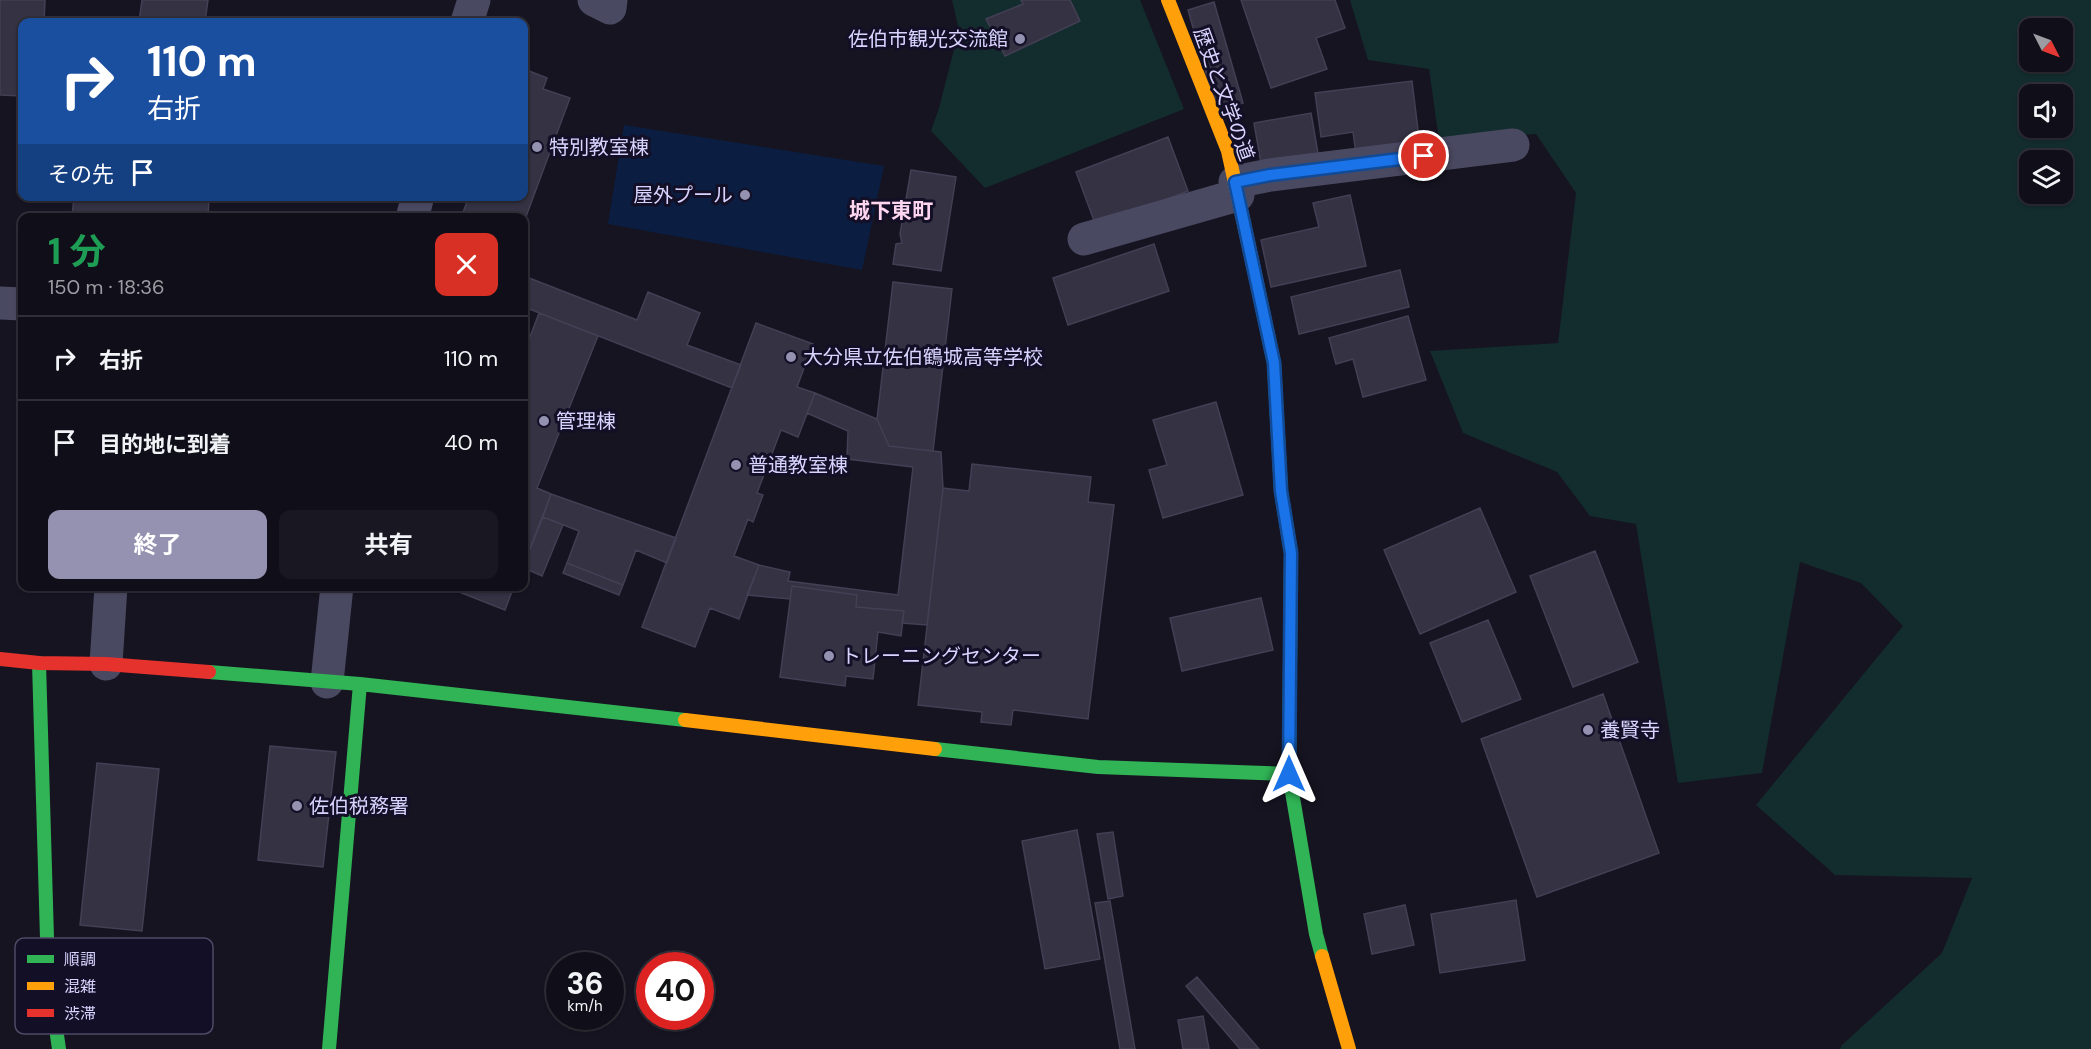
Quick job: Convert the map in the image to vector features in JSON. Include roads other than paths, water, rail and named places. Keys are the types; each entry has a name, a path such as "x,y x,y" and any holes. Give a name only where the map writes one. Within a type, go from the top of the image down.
{"street":[{"path":"468,18 474,0"},
{"path":"594,0 610,8 611,0"},
{"name":"歴史と文学の道","path":"1168,0 1228,151 1274,363 1281,491 1291,553 1289,774 1316,934 1349,1049"},
{"path":"1084,239 1270,175 1513,146"},
{"path":"0,303 18,304"},
{"path":"106,664 111,591"},
{"path":"327,682 336,591"},
{"path":"0,659 39,663 106,664 360,684 1098,767 1289,774"},
{"path":"39,663 47,938"},
{"path":"329,1049 360,684"},
{"path":"57,1034 59,1049"}],"water":[{"name":"屋外プール","path":"624,125 884,166 862,270 608,224"}],"place":[{"name":"佐伯市観光交流館","path":"1020,39"},
{"name":"特別教室棟","path":"537,147"},
{"name":"屋外プール","path":"745,195"},
{"name":"大分県立佐伯鶴城高等学校","path":"791,357"},
{"name":"管理棟","path":"544,421"},
{"name":"普通教室棟","path":"736,465"},
{"name":"トレーニングセンター","path":"829,656"},
{"name":"養賢寺","path":"1588,730"},
{"name":"佐伯税務署","path":"297,806"}],"district":[{"name":"城下東町","path":"891,211"}]}
